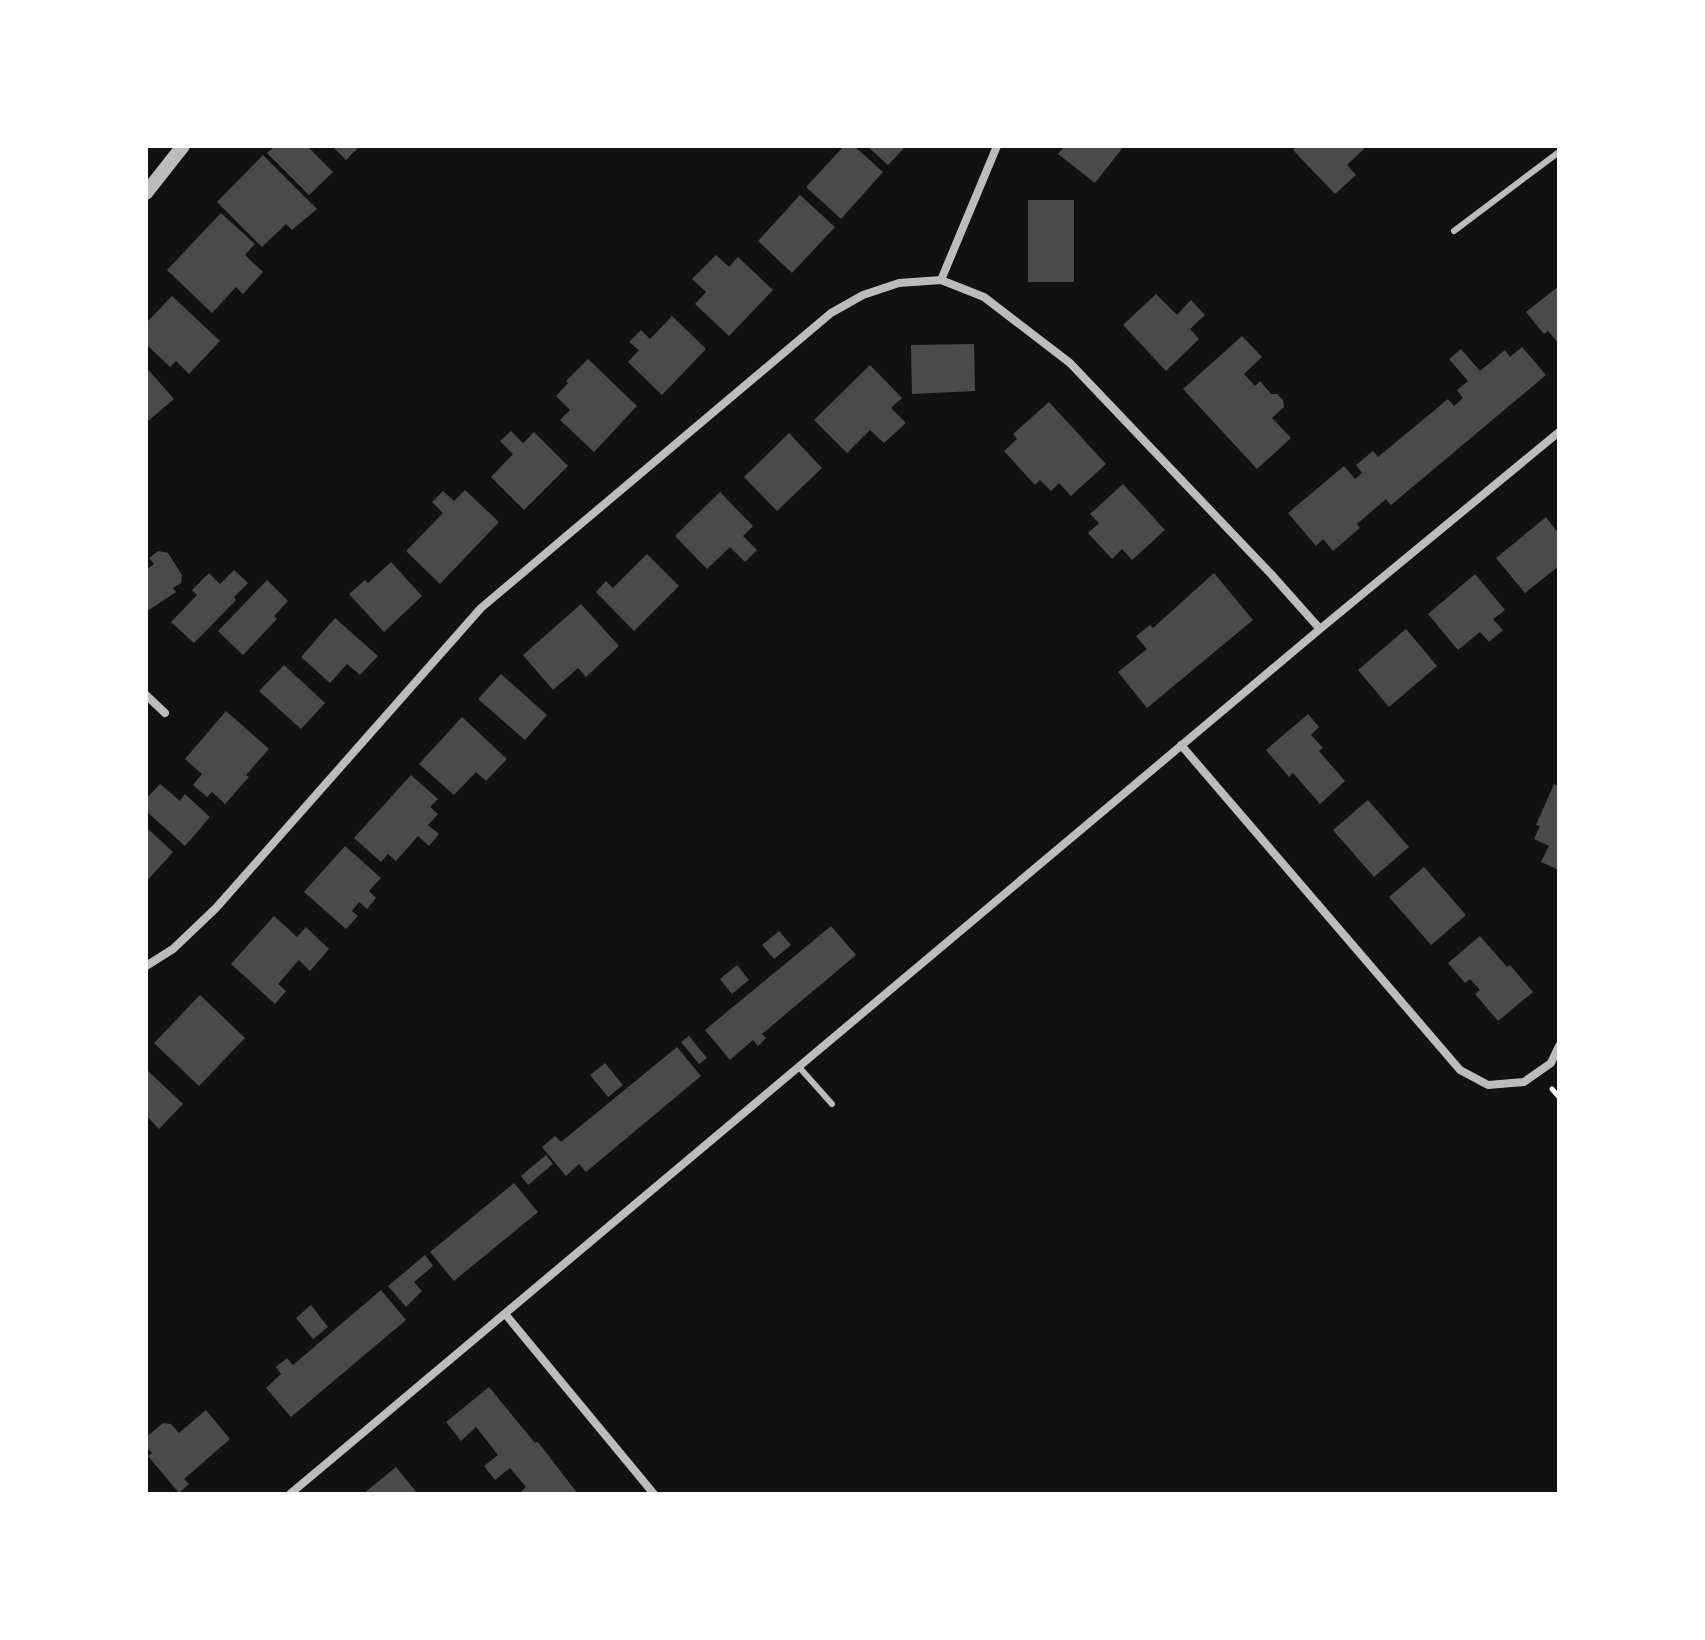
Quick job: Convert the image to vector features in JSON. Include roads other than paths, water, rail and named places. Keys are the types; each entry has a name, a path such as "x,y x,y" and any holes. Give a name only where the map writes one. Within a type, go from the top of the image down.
{"street":[{"path":"146,193 183,146"},
{"path":"941,280 997,146"},
{"path":"146,966 173,949 216,908 481,608 831,313 863,295 899,283 941,280 984,297 1070,363 1320,629"},
{"path":"290,1494 1181,745 1559,432"},
{"path":"146,695 165,713"},
{"path":"1181,745 1460,1070 1488,1085 1524,1082 1551,1063 1559,1046"},
{"path":"506,1315 654,1494"}],"lane":[{"path":"1454,231 1559,152"},
{"path":"799,1067 832,1104"}]}
